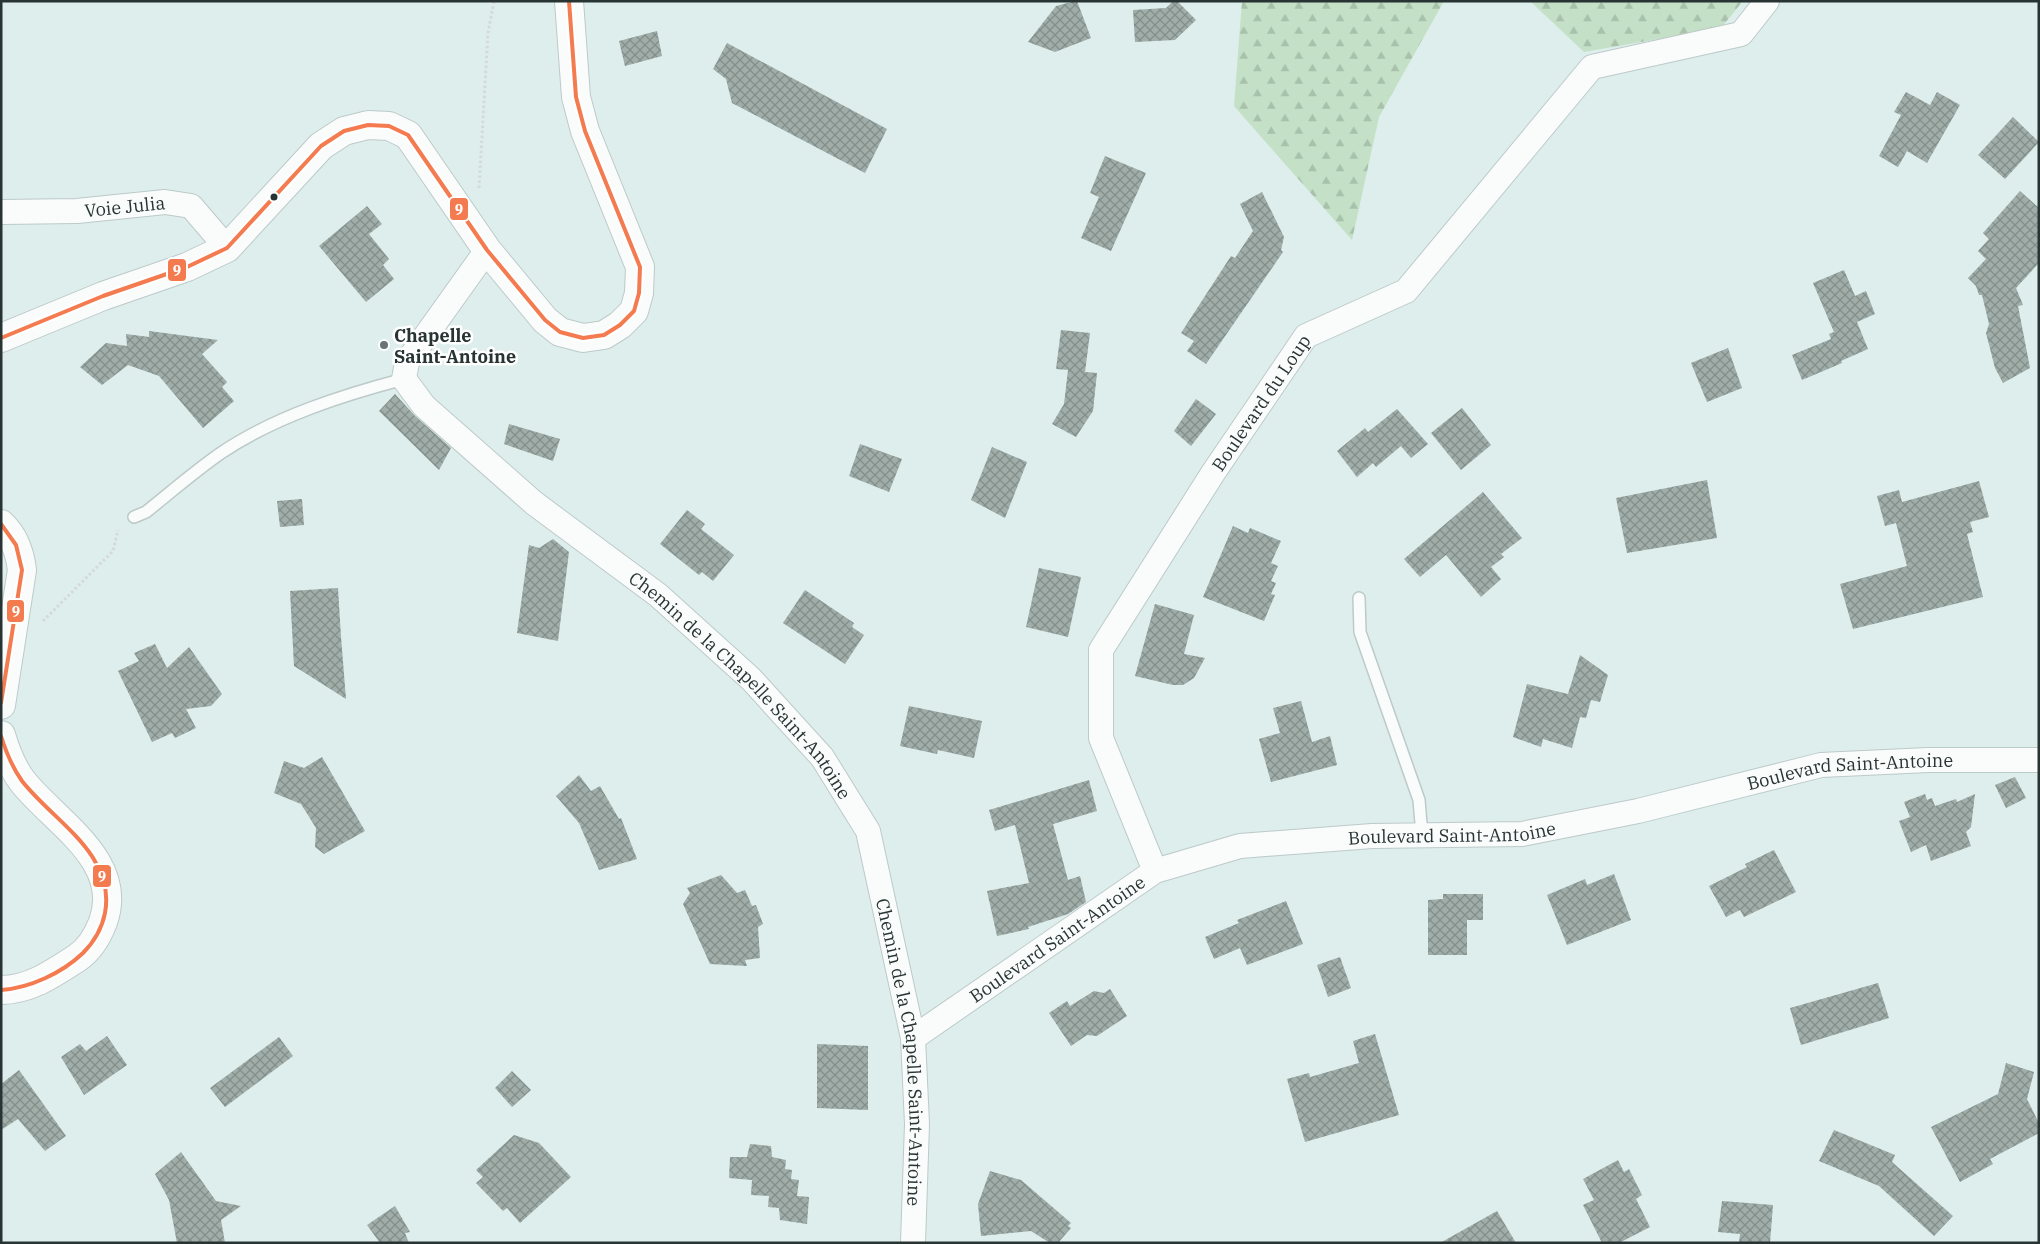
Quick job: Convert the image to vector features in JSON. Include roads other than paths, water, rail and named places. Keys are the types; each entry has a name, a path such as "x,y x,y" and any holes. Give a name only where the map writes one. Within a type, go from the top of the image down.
{"main road":[{"path":"1,338 103,296 187,267 227,248 321,146 344,131 368,125 390,126 408,135 487,250 545,320 560,332 583,338 604,335 620,325 634,311 639,293 640,267 585,131 578,106 569,1"},
{"path":"1,524 7,530 20,555 22,570 1,704"},
{"path":"1,735 6,755 22,782 81,841 101,867 107,888 106,912 99,935 80,956 31,985 1,990"}],"street":[{"name":"Boulevard du Loup","path":"1154,871 1101,738 1101,650 1213,473 1306,336 1406,291 1592,67 1741,34 1767,1"},
{"name":"Voie Julia","path":"1,212 77,211 165,202 191,206 227,248"},
{"path":"404,379 407,362 487,250"},
{"name":"Chemin de la Chapelle Saint-Antoine","path":"404,379 424,406 534,503 658,595 751,680 822,757 868,831 913,1038 917,1124 913,1243"},
{"name":"Boulevard Saint-Antoine","path":"913,1038 1154,871 1240,846 1372,836 1522,834 1638,811 1821,765 1928,760 2039,760"}],"lane":[{"path":"134,517 146,512 222,453 289,416 374,387 404,379"},
{"path":"1359,598 1360,632 1419,800 1422,835"}],"place":[{"name":"Chapelle Saint-Antoine","path":"384,345"}]}
